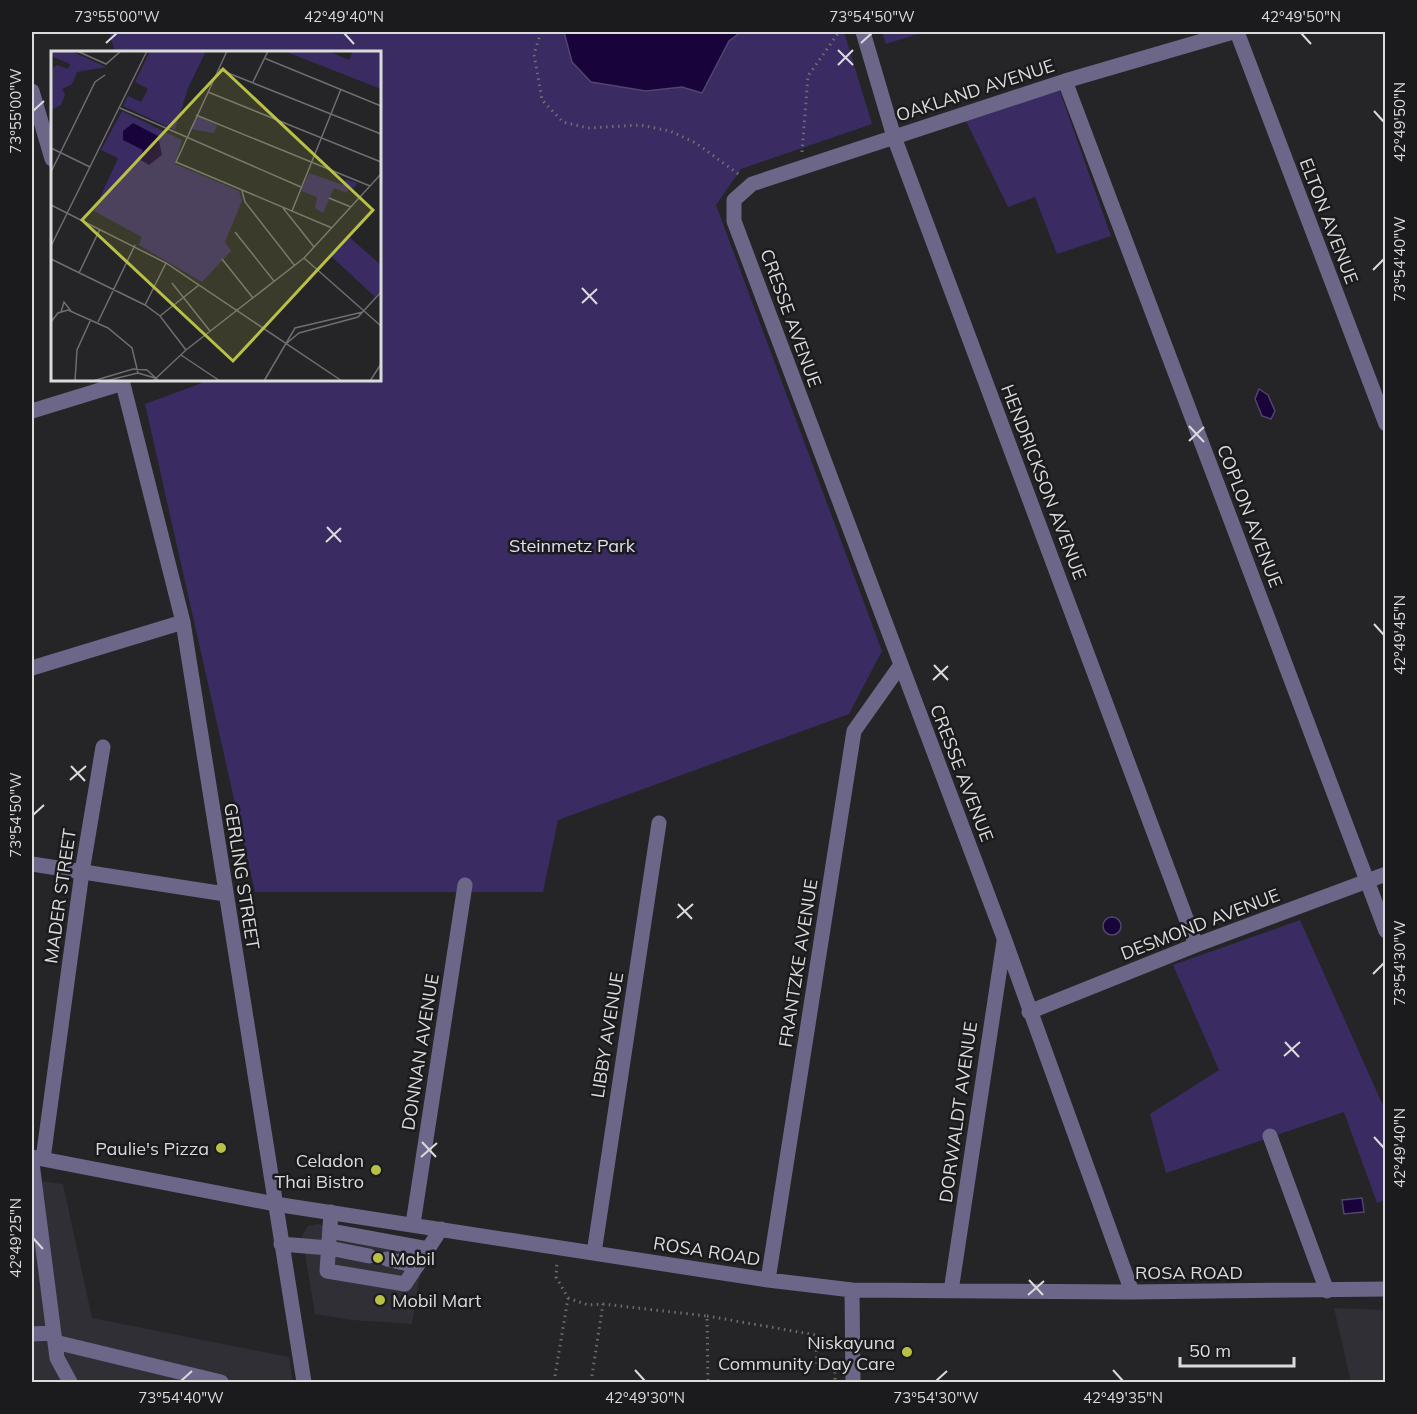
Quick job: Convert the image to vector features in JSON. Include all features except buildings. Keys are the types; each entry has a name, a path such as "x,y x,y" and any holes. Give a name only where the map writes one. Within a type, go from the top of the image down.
{"street":[{"name":"HENDRICKSON AVENUE","path":"862,32 894,136 1196,945"},
{"name":"OAKLAND AVENUE","path":"734,200 752,184 894,136 1065,81 1235,32"},
{"name":"ELTON AVENUE","path":"1235,32 1386,424"},
{"name":"COPLON AVENUE","path":"1065,81 1386,931"},
{"path":"32,91 38,134 51,157"},
{"name":"CRESSE AVENUE","path":"734,200 735,221 900,666 1004,938 1132,1292"},
{"path":"32,411 122,381"},
{"name":"GERLING STREET","path":"122,381 183,622 304,1383"},
{"path":"32,668 183,622"},
{"name":"FRANTZKE AVENUE","path":"768,1280 854,730 900,666"},
{"name":"MADER STREET","path":"70,1383 57,1358 35,1160 103,747"},
{"name":"LIBBY AVENUE","path":"594,1253 659,823"},
{"path":"32,864 225,894"},
{"name":"DESMOND AVENUE","path":"1029,1012 1196,945 1386,874"},
{"name":"DONNAN AVENUE","path":"404,1245 410,1224 465,885"},
{"name":"DORWALDT AVENUE","path":"951,1291 1004,938"},
{"path":"1270,1136 1327,1291"},
{"name":"ROSA ROAD","path":"35,1160 275,1204 768,1280 852,1290 1132,1292 1386,1289"},
{"path":"331,1212 327,1271 405,1284 441,1229"},
{"path":"358,1236 361,1216"},
{"path":"330,1231 428,1249"},
{"path":"282,1244 329,1248 369,1256"},
{"path":"387,1259 417,1266"},
{"path":"852,1290 853,1383"},
{"path":"32,1334 54,1337 221,1383"}],"path":[{"path":"541,32 534,54 542,100 563,122 588,128 640,125 670,131 696,143 752,184"},
{"path":"801,168 808,76 839,32"},
{"path":"557,1247 555,1277 568,1298 588,1305 603,1304 707,1316 816,1335 817,1367 853,1366"},
{"path":"554,1383 568,1298"},
{"path":"591,1383 603,1304"},
{"path":"707,1316 708,1383"},
{"path":"835,1366 835,1383"}],"shaded area":[{"path":"564,32 741,32 729,41 702,93 682,87 646,91 591,82 572,62"},
{"path":"1259,389 1268,395 1275,411 1271,419 1262,416 1255,399"},
{"path":"1108,917 1116,917 1121,922 1119,933 1108,935 1103,930 1103,922"},
{"path":"32,1180 63,1184 92,1318 289,1357 293,1382 32,1382"},
{"path":"1362,1198 1364,1212 1344,1214 1342,1200"},
{"path":"317,1224 425,1243 412,1324 352,1320 315,1314 302,1236 308,1226"},
{"path":"1334,1308 1385,1310 1385,1382 1351,1382"}],"green space":[{"name":"Steinmetz Park","path":"109,32 844,32 872,124 741,169 716,205 882,651 849,714 558,820 543,892 255,892 145,404 202,383 201,381 381,381 381,51 115,51"},
{"path":"882,32 924,32 886,44"},
{"path":"1059,89 1111,236 1057,254 1035,197 1008,207 965,119"},
{"path":"1300,920 1385,1110 1385,1200 1377,1203 1344,1112 1166,1173 1150,1114 1219,1070 1173,965"}],"place":[{"name":"Paulie's Pizza","path":"221,1148"},
{"name":"Celadon Thai Bistro","path":"376,1170"},
{"name":"Mobil","path":"378,1258"},
{"name":"Mobil Mart","path":"380,1300"},
{"name":"Niskayuna Community Day Care","path":"907,1352"}]}
